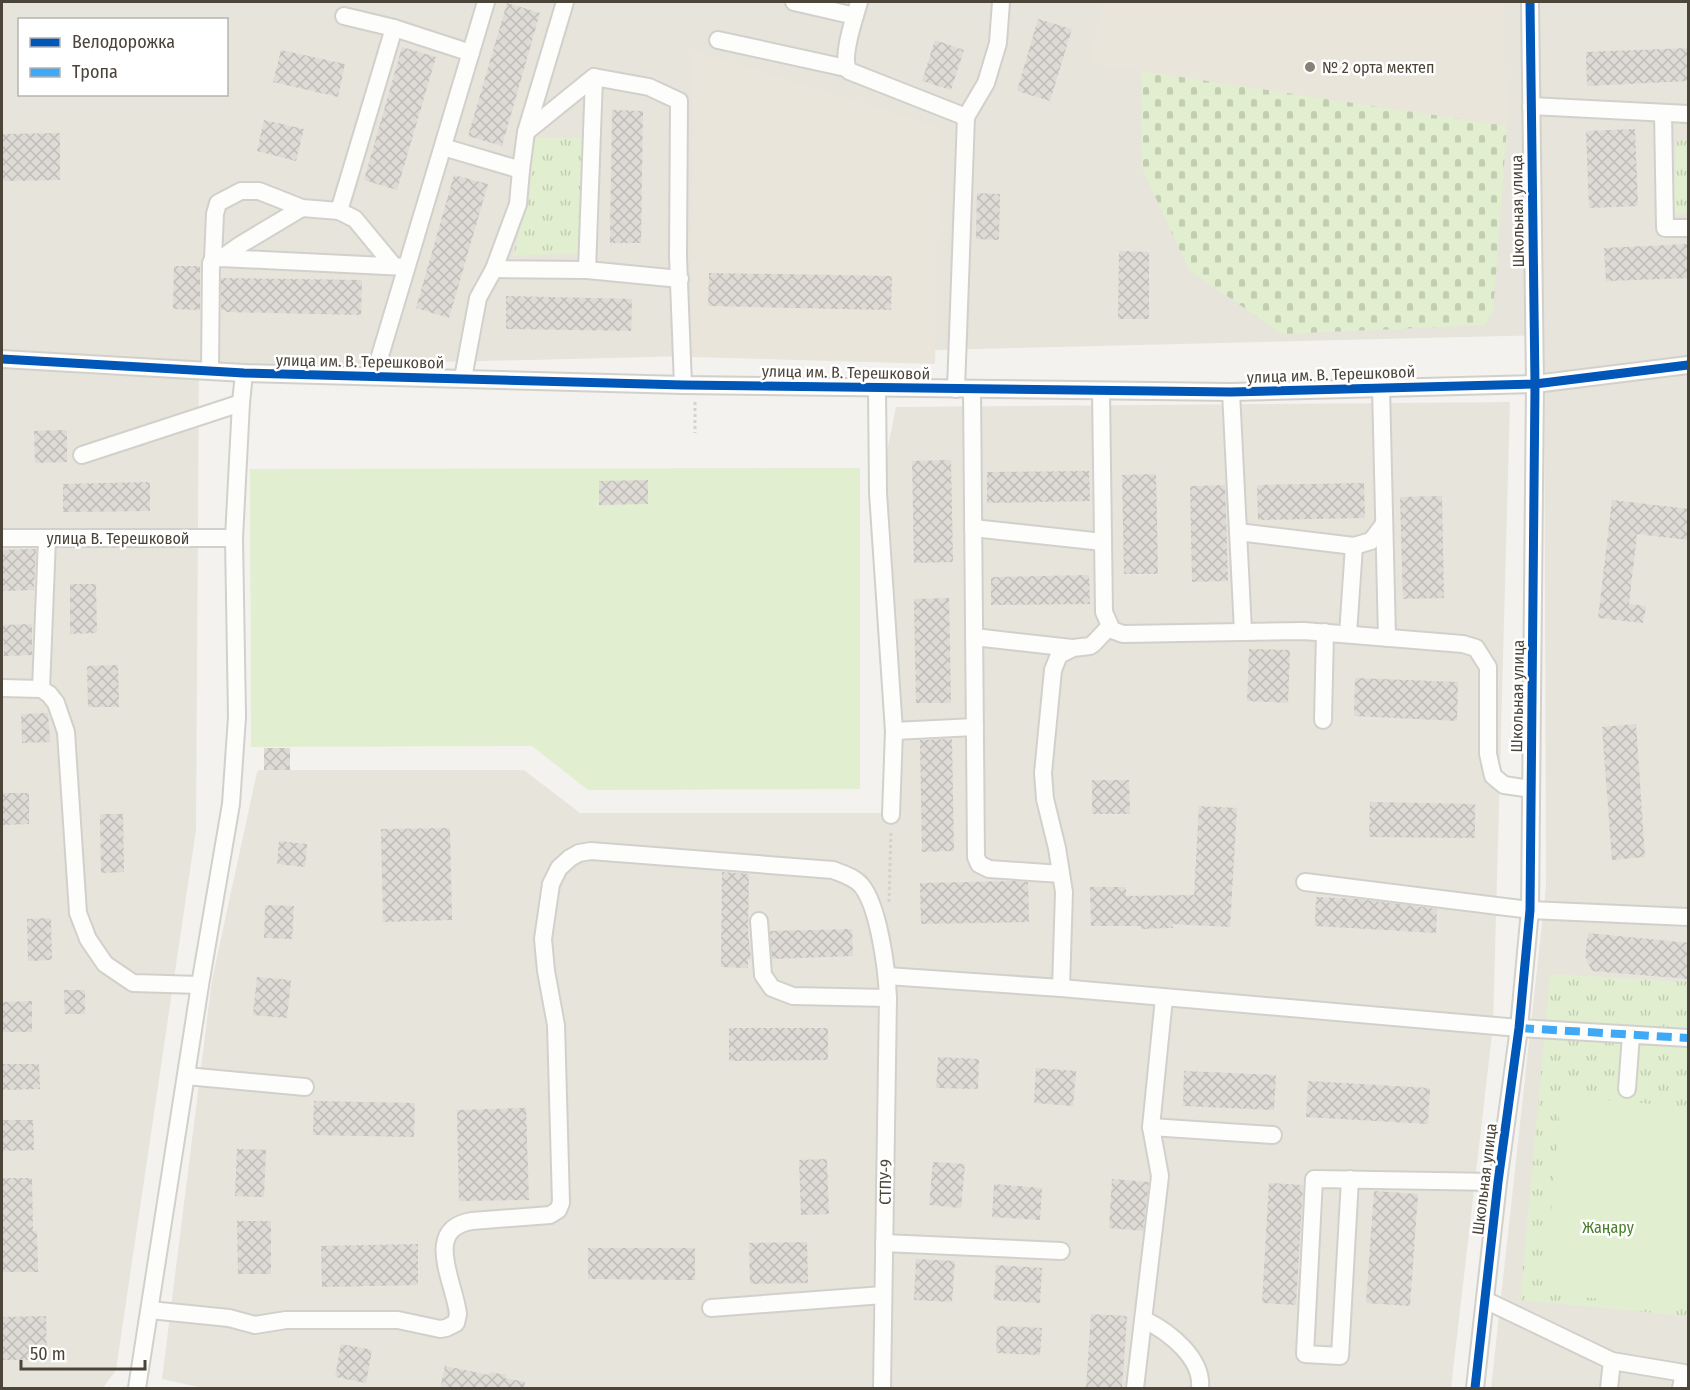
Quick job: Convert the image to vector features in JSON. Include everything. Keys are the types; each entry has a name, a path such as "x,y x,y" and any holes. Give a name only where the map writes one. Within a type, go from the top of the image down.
{"street":[{"path":"374,376 399,266 443,147 486,2"},
{"path":"463,378 478,298 494,270 518,204 526,132 563,2"},
{"path":"794,2 857,9 846,57 846,68"},
{"path":"1001,2 998,43 986,83 966,117 964,389 973,528 976,857 979,864 989,869 1061,874"},
{"name":"Школьная улица","path":"1474,1389 1519,1028 1530,910 1535,384 1530,2"},
{"path":"344,16 394,28 471,53"},
{"path":"339,210 394,28"},
{"path":"718,40 846,68 966,117"},
{"path":"526,132 594,77 649,87 679,101 678,257 689,385"},
{"path":"587,270 594,77"},
{"path":"1531,106 1689,114"},
{"path":"1663,113 1665,228 1689,228"},
{"path":"443,147 521,170"},
{"path":"218,259 215,214 218,203 241,191 259,190 302,208 339,210 355,219 399,266"},
{"path":"210,371 211,263 302,208"},
{"path":"218,259 399,266"},
{"path":"494,270 587,270 680,279"},
{"name":"улица им. В. Терешковой","path":"2,359 244,373 689,385 1231,392 1535,384 1689,365"},
{"path":"137,1389 200,985 231,804 236,760 234,538 240,403 244,373"},
{"path":"1381,387 1387,638"},
{"path":"877,388 878,493 894,731 891,815"},
{"path":"1101,391 1104,612 1109,627 1116,633 1123,634 1304,631 1463,644 1476,648 1488,667 1488,754 1492,776 1504,784 1531,789"},
{"path":"1231,392 1243,631"},
{"path":"82,455 240,403"},
{"path":"1238,532 1354,546 1371,541 1384,524"},
{"path":"973,528 1103,542"},
{"name":"улица В. Терешковой","path":"2,538 234,538"},
{"path":"41,689 47,538"},
{"path":"1348,634 1354,546"},
{"path":"974,638 1073,648 1090,646 1109,627"},
{"path":"1323,720 1325,633"},
{"path":"1062,988 1064,892 1057,848 1045,799 1043,773 1053,670 1059,655 1073,648"},
{"path":"2,688 41,689 50,694 56,703 66,732 78,913 88,939 105,964 133,983 200,985"},
{"path":"894,731 975,727"},
{"name":"СТПУ-9","path":"150,1310 229,1318 255,1324 286,1320 398,1320 446,1329 456,1323 457,1306 444,1255 445,1239 450,1230 459,1223 472,1221 550,1215 558,1210 561,1203 556,1025 546,971 543,939 551,884 559,868 579,853 591,851 833,870 852,877 862,886 871,902 887,976 882,1389"},
{"path":"1305,882 1530,910 1689,917"},
{"path":"759,921 763,975 772,988 793,996 888,998"},
{"path":"887,976 1062,988 1519,1028 1689,1038"},
{"path":"1135,1389 1145,1320 1160,1176 1151,1127 1164,998"},
{"path":"1627,1089 1631,1035"},
{"path":"186,1076 305,1087"},
{"path":"1151,1127 1273,1135"},
{"path":"1350,1179 1340,1356 1305,1354 1314,1179 1350,1179 1498,1182"},
{"path":"884,1243 1061,1251"},
{"path":"711,1308 883,1295"},
{"path":"1485,1300 1612,1361 1684,1373 1681,1389"},
{"path":"1145,1320 1160,1327 1188,1353 1201,1380 1200,1389"},
{"path":"1610,1389 1612,1361"}],"path":[{"path":"689,385 695,433"},
{"path":"888,906 891,815"}],"shaded area":[{"path":"2,2 1688,2 1688,1388 1491,1388 1546,887 1544,335 199,368 196,830 116,1370 103,1388 2,1388"},
{"name":"№ 2 орта мектеп","path":"1102,2 1504,2 1507,126 1090,64"},
{"path":"693,50 940,127 935,364 691,357"},
{"path":"1510,402 1493,1026 1451,1388 203,1388 162,1379 212,980 259,770 524,770 580,813 884,813 883,471 896,407"}],"green space":[{"path":"1141,71 1507,126 1493,313 1484,325 1282,334 1189,270 1141,166"},
{"path":"533,137 586,138 582,253 513,256 530,192"},
{"path":"1677,140 1688,141 1688,214 1673,213"},
{"path":"860,468 860,789 588,790 532,746 251,747 250,469"},
{"name":"Жаңару","path":"1550,974 1688,982 1688,1316 1520,1300"},
{"path":"1561,1096 1688,1107 1688,1306 1544,1294"}],"building":[{"path":"507,3 540,13 502,146 468,136"},
{"path":"1038,19 1072,29 1050,101 1017,91"},
{"path":"935,40 964,50 951,90 922,81"},
{"path":"402,47 436,57 397,190 364,180"},
{"path":"1689,48 1689,81 1587,86 1586,52"},
{"path":"281,50 345,64 338,97 273,82"},
{"path":"612,110 643,111 641,243 610,243"},
{"path":"264,120 304,129 296,161 257,151"},
{"path":"1635,129 1638,206 1589,208 1586,131"},
{"path":"60,133 60,180 2,181 2,134"},
{"path":"454,175 488,184 449,318 416,308"},
{"path":"977,193 1000,194 999,240 976,239"},
{"path":"1689,244 1689,278 1606,281 1604,248"},
{"path":"1119,251 1149,252 1149,319 1118,319"},
{"path":"174,266 200,266 200,310 173,309"},
{"path":"709,273 892,276 891,310 708,306"},
{"path":"221,278 362,280 361,315 226,312 226,310 221,310"},
{"path":"506,296 632,299 631,331 506,329"},
{"path":"67,430 67,462 35,463 34,431"},
{"path":"951,460 953,562 914,563 912,461"},
{"path":"1089,471 1090,501 987,503 987,472"},
{"path":"1156,474 1158,574 1124,574 1122,475"},
{"path":"648,480 648,504 599,505 599,481"},
{"path":"150,482 150,511 63,512 63,484"},
{"path":"1364,483 1365,518 1258,520 1257,485"},
{"path":"1225,485 1228,581 1192,582 1190,486"},
{"path":"1442,496 1444,598 1403,599 1400,497"},
{"path":"1612,500 1689,509 1689,540 1637,534 1629,604 1646,606 1643,623 1598,618"},
{"path":"36,549 34,590 2,591 2,550"},
{"path":"1089,575 1090,604 991,605 991,577"},
{"path":"70,584 96,584 97,633 70,634"},
{"path":"949,598 951,703 916,703 914,599"},
{"path":"32,624 32,655 4,656 3,625"},
{"path":"1249,649 1290,650 1288,703 1247,701"},
{"path":"118,665 119,707 88,707 87,666"},
{"path":"1355,678 1458,682 1457,721 1354,716"},
{"path":"48,713 50,742 22,743 21,714"},
{"path":"1636,724 1645,857 1612,860 1602,727"},
{"path":"952,739 954,851 922,852 920,740"},
{"path":"264,748 290,748 290,770 264,770"},
{"path":"1092,780 1129,780 1130,814 1092,814"},
{"path":"2,793 29,793 29,824 2,825"},
{"path":"1370,802 1475,804 1475,838 1369,837"},
{"path":"1199,806 1237,808 1230,927 1173,924 1173,928 1141,929 1141,926 1091,926 1090,887 1126,887 1126,896 1194,895"},
{"path":"100,814 123,814 124,872 101,873"},
{"path":"450,828 452,920 383,922 381,829"},
{"path":"279,841 307,844 305,867 277,864"},
{"path":"722,872 749,874 748,932 751,959 748,959 748,968 721,967"},
{"path":"1028,882 1029,922 921,924 920,883"},
{"path":"1316,897 1358,899 1437,909 1436,933 1315,926"},
{"path":"265,905 294,906 292,939 264,938"},
{"path":"51,918 52,960 28,961 27,919"},
{"path":"852,929 853,956 772,959 770,931"},
{"path":"1588,933 1689,943 1689,979 1592,971 1585,956"},
{"path":"257,977 291,980 287,1018 253,1015"},
{"path":"64,990 85,990 85,1014 65,1014"},
{"path":"32,1001 32,1032 2,1032 2,1002"},
{"path":"729,1028 828,1028 828,1060 729,1061"},
{"path":"938,1057 979,1059 978,1089 936,1088"},
{"path":"2,1064 39,1064 40,1089 2,1090"},
{"path":"1036,1068 1076,1071 1073,1106 1034,1103"},
{"path":"1184,1071 1276,1075 1274,1110 1183,1106"},
{"path":"1308,1081 1430,1088 1428,1124 1306,1117"},
{"path":"314,1101 415,1103 414,1137 313,1135"},
{"path":"526,1108 529,1200 459,1201 457,1110"},
{"path":"2,1120 33,1120 34,1150 2,1151"},
{"path":"237,1149 266,1150 264,1197 235,1196"},
{"path":"827,1159 829,1214 801,1215 799,1160"},
{"path":"933,1162 965,1164 961,1208 929,1205"},
{"path":"2,1178 32,1178 33,1231 37,1231 38,1272 2,1272"},
{"path":"1112,1179 1149,1182 1143,1231 1109,1228"},
{"path":"1269,1183 1303,1185 1296,1305 1262,1303"},
{"path":"994,1184 1042,1188 1040,1220 992,1217"},
{"path":"1374,1191 1418,1194 1410,1306 1366,1303"},
{"path":"237,1221 271,1221 271,1274 238,1274"},
{"path":"807,1242 808,1283 750,1284 749,1243"},
{"path":"418,1244 418,1285 322,1287 321,1246"},
{"path":"588,1248 695,1248 695,1280 588,1279"},
{"path":"916,1259 955,1261 952,1302 914,1300"},
{"path":"996,1265 1042,1268 1040,1303 994,1300"},
{"path":"1091,1314 1127,1316 1122,1389 1086,1389"},
{"path":"46,1316 47,1360 2,1360 2,1317"},
{"path":"997,1326 1042,1328 1040,1355 996,1353"},
{"path":"341,1344 372,1350 366,1383 335,1377"},
{"path":"445,1366 489,1375 490,1372 506,1375 505,1378 525,1382 524,1389 440,1389"}],"marked path":[{"path":"1519,1028 1688,1038"}],"cycle path":[{"path":"1475,1388 1498,1182 1519,1028 1530,910 1535,384 1530,2"},
{"path":"2,359 244,373 683,385 1231,392 1535,384 1688,365"}],"place":[{"name":"№ 2 орта мектеп","path":"1310,67"}]}
